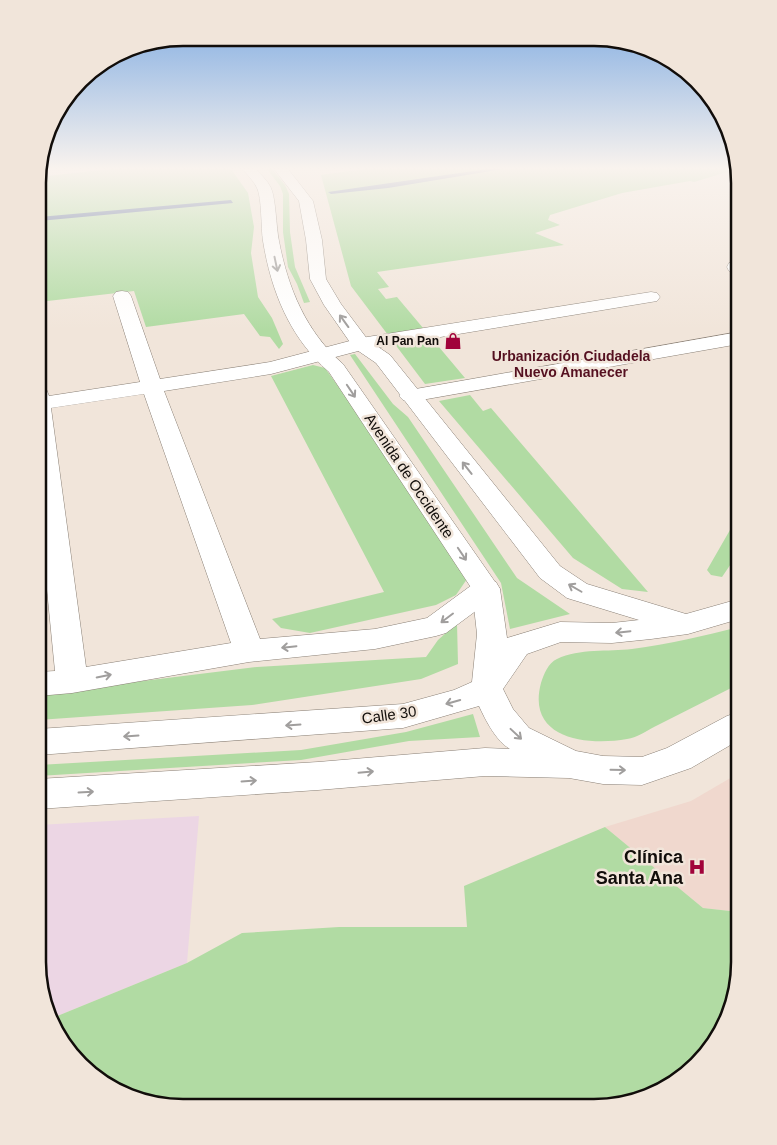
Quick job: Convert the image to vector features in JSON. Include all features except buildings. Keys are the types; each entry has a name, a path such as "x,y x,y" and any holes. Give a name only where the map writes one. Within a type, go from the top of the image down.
{"main road":[{"name":"Avenida de Occidente","path":"269,222 280,286 292,312 320,354 336,368 486,589 492,634 487,688"},
{"path":"310,222 318,278 333,305 361,344 383,359 410,396 550,572 577,590 612,603 688,624"},
{"path":"122,296 151,387 249,652"},
{"path":"46,399 151,387 271,368 361,344 651,297"},
{"path":"410,396 731,339"},
{"path":"46,460 72,682"},
{"path":"46,684 72,682 249,652 375,639 436,626 486,589"},
{"name":"Calle 30","path":"46,741 403,716 463,700 487,688 516,646 560,632 612,633 688,624 730,612"},
{"path":"487,688 500,716 517,737 569,764"},
{"path":"46,793 308,777 485,762 569,764 603,770 642,771 679,758 730,734"}],"shaded area":[{"name":"Clínica Santa Ana","path":"730,778 730,911 703,908 605,827 691,801"},
{"path":"199,816 187,963 58,1016 47,980 46,825"}],"green space":[{"path":"46,222 253,222 251,253 258,297 272,318 283,344 279,349 270,337 260,336 244,314 146,327 134,291 46,301"},
{"path":"283,222 290,222 295,267 310,302 304,303 288,267"},
{"path":"334,222 554,222 560,225 535,233 564,245 377,272 389,287 378,289 386,299 397,297 465,378 425,384 351,286"},
{"path":"355,354 393,404 408,417 517,578 570,614 510,629 501,583 350,355"},
{"path":"313,365 325,368 461,557 467,579 456,595 436,605 310,633 281,628 272,619 384,592 271,376"},
{"path":"470,395 483,411 491,408 648,592 622,589 573,558 439,401"},
{"path":"730,530 731,564 722,577 711,575 707,570"},
{"path":"457,623 458,664 421,679 252,705 46,719 46,692 257,667 426,657 438,640"},
{"path":"730,629 730,688 639,735 611,741 578,739 563,735 551,727 542,716 539,702 541,683 549,666 557,659 575,653 632,649 700,637"},
{"path":"473,714 480,737 409,741 301,760 46,776 46,765 301,750 406,732"},
{"path":"605,827 703,908 730,911 730,971 728,989 717,1022 708,1038 684,1065 670,1076 654,1085 621,1096 594,1099 183,1099 165,1098 148,1094 115,1080 86,1059 65,1030 58,1016 187,963 242,933 339,927 467,927 464,886"}],"place":[{"name":"Al Pan Pan","path":"453,341"},
{"name":"Clínica Santa Ana","path":"697,867"}],"district":[{"name":"Urbanización Ciudadela Nuevo Amanecer","path":"571,364"}]}
